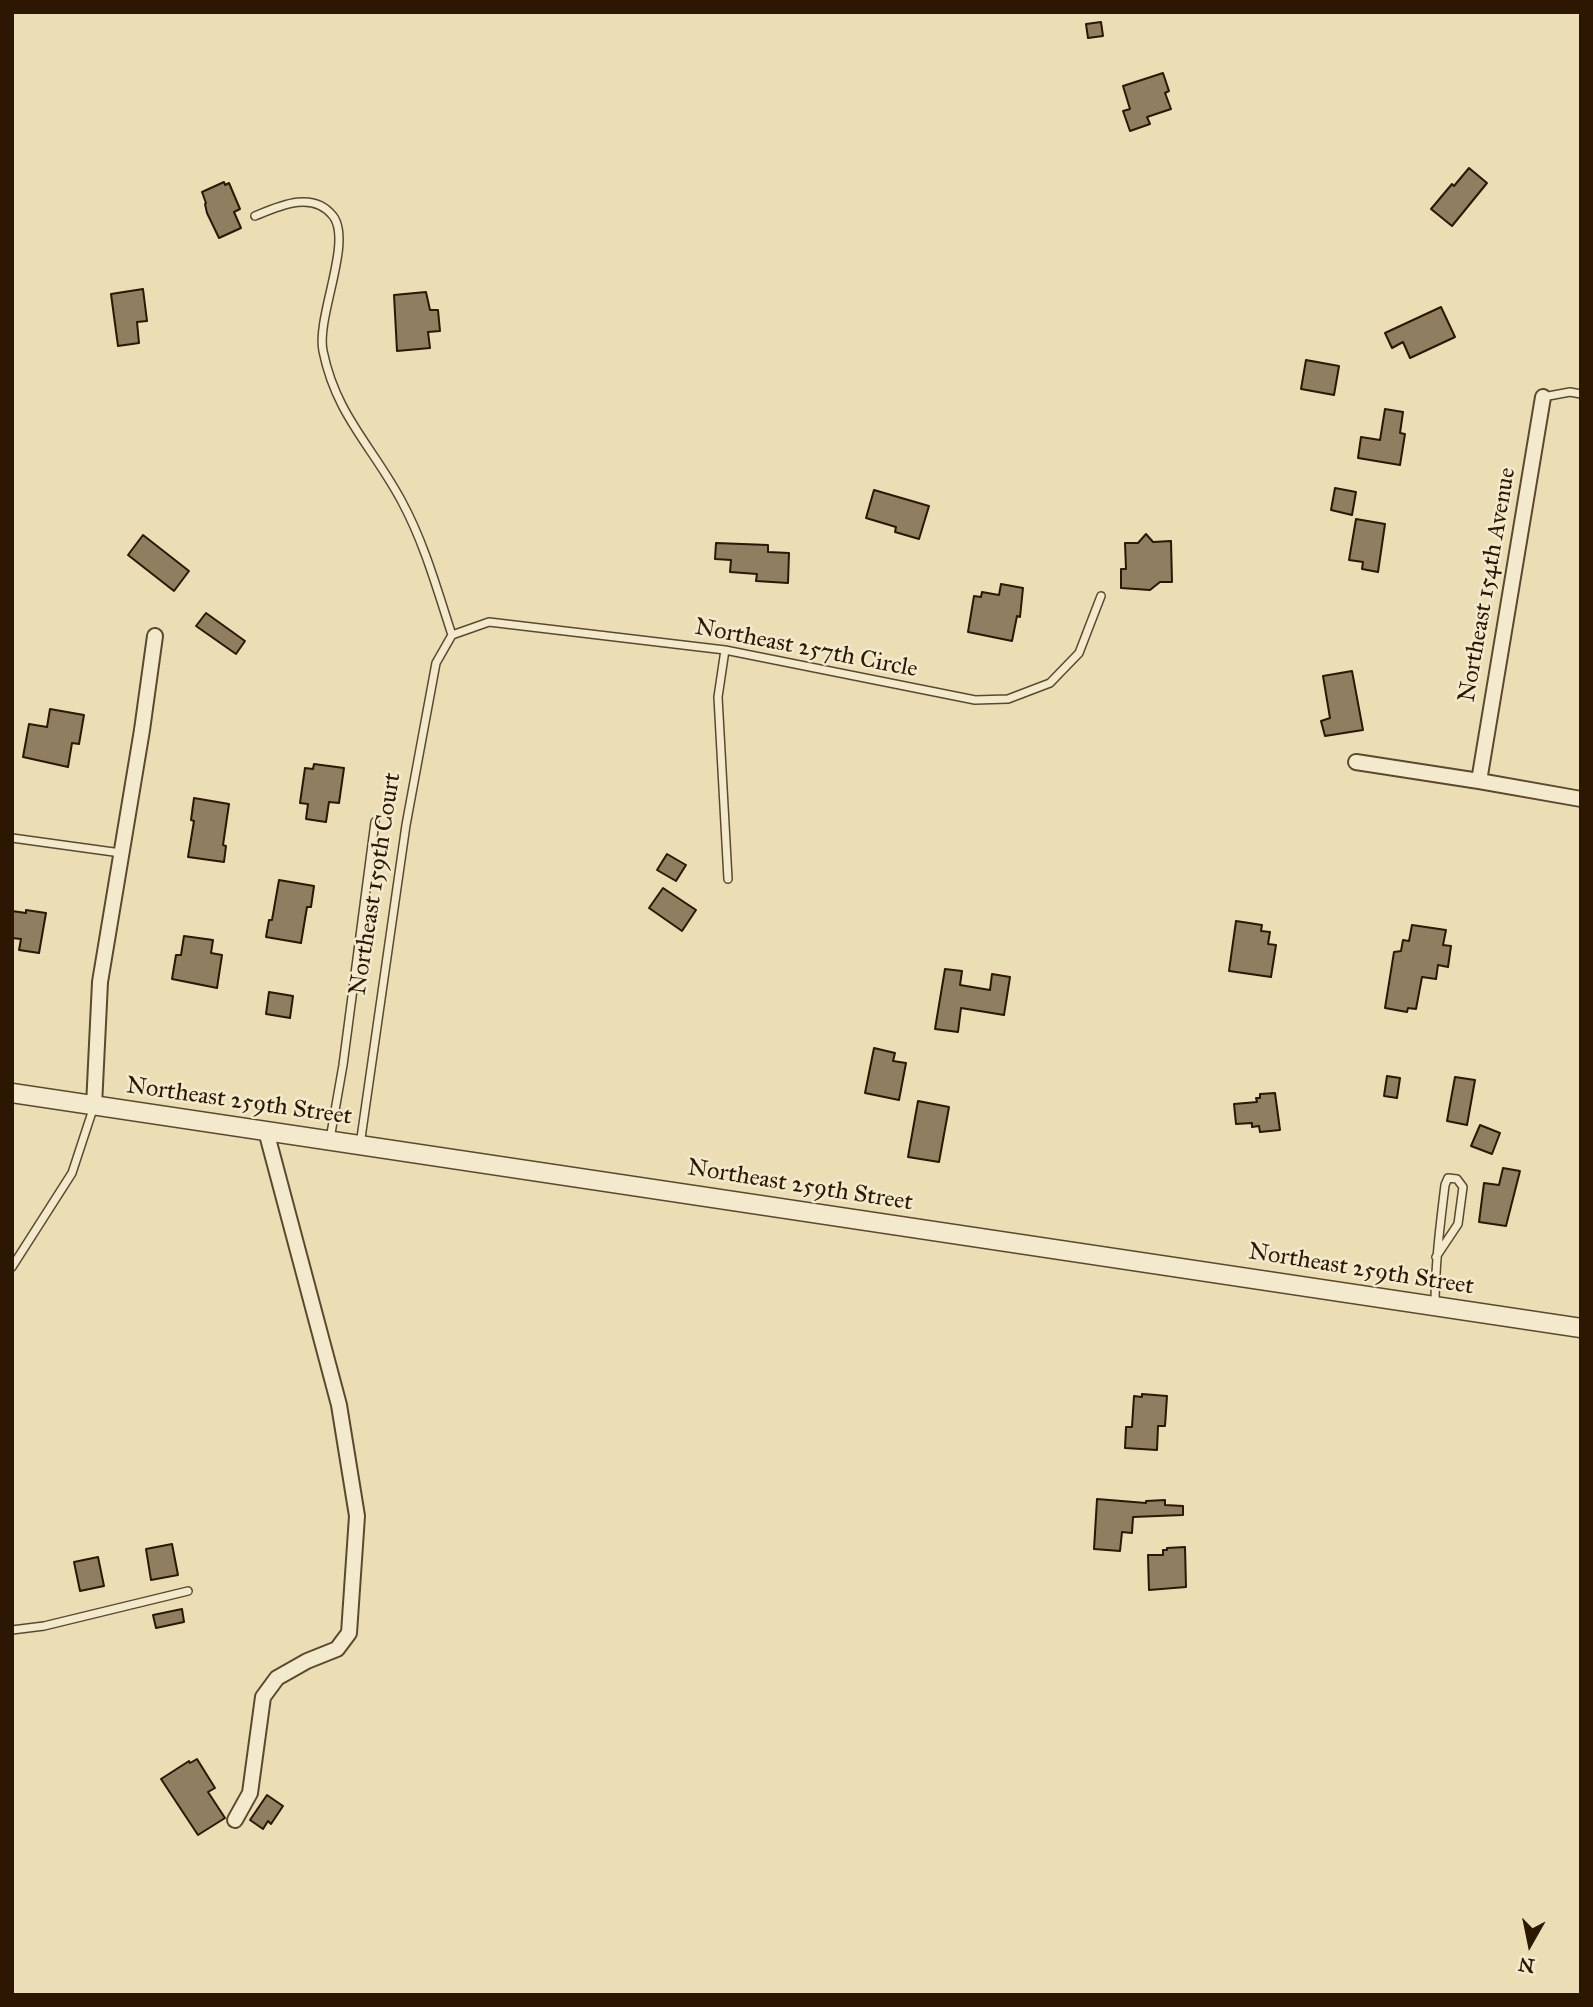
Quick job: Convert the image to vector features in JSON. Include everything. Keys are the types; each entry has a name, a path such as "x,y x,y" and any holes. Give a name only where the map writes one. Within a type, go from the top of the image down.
{"street":[{"name":"Northeast 154th Avenue","path":"1479,781 1543,397"},
{"path":"94,1105 100,982 155,636"},
{"path":"1356,762 1581,799"},
{"name":"Northeast 259th Street","path":"12,1093 1581,1328"},
{"path":"235,1820 250,1793 263,1698 276,1678 337,1649 349,1633 357,1516 339,1405 266,1131"}],"lane":[{"path":"255,216 285,204 305,202 320,204 334,217 340,238 320,338 328,374 346,418 401,500 425,553 452,635"},
{"path":"1543,397 1570,392 1581,394"},
{"name":"Northeast 257th Circle","path":"452,635 489,622 725,650 975,700 1008,699 1050,683 1079,653 1101,596"},
{"name":"Northeast 159th Court","path":"360,1145 406,825 436,663 452,635"},
{"path":"725,650 718,697 729,879"},
{"path":"330,1140 343,1065 375,822"},
{"path":"12,838 121,853"},
{"path":"12,1267 72,1172 94,1105"},
{"path":"1435,1306 1436,1257 1444,1185 1448,1178 1457,1179 1463,1187 1458,1224 1436,1257"},
{"path":"12,1630 44,1626 188,1591"}],"building":[{"path":"1101,22 1103,36 1088,38 1086,24"},
{"path":"1163,73 1169,91 1165,93 1171,109 1147,117 1150,124 1130,131 1123,111 1130,109 1123,86"},
{"path":"1469,168 1487,183 1452,226 1431,209"},
{"path":"224,182 225,185 229,183 240,209 234,212 241,228 219,238 207,213 202,192"},
{"path":"143,289 147,321 137,322 139,343 118,346 111,294"},
{"path":"426,292 430,310 438,310 440,331 428,332 430,348 397,351 394,295"},
{"path":"1441,307 1455,337 1410,358 1403,342 1392,348 1385,333"},
{"path":"1306,360 1339,366 1334,395 1301,389"},
{"path":"1385,409 1403,412 1400,433 1405,434 1400,465 1358,458 1361,437 1380,440"},
{"path":"1335,488 1356,492 1352,515 1331,510"},
{"path":"874,490 929,506 919,539 895,532 896,527 866,518"},
{"path":"1356,519 1385,524 1378,572 1362,569 1363,562 1349,560"},
{"path":"1146,534 1153,542 1171,541 1172,582 1160,582 1150,590 1121,588 1121,569 1126,569 1125,543 1138,543"},
{"path":"143,535 189,571 174,591 128,555"},
{"path":"716,543 768,545 768,552 789,553 788,583 756,581 757,574 730,572 731,560 715,559"},
{"path":"1001,584 1023,588 1020,617 1017,616 1012,641 968,632 974,596 981,597 982,592 999,595"},
{"path":"206,613 245,641 236,654 196,626"},
{"path":"1352,671 1363,730 1325,736 1321,721 1330,718 1323,676"},
{"path":"50,709 84,715 79,744 72,743 68,767 23,757 29,724 47,727"},
{"path":"314,764 344,768 339,803 329,802 326,822 306,819 308,804 300,803 305,768 313,769"},
{"path":"194,798 229,804 223,845 226,846 224,862 188,857 194,821 191,820"},
{"path":"667,854 686,865 676,881 657,870"},
{"path":"279,880 314,886 311,907 307,907 301,943 266,937"},
{"path":"663,888 696,910 682,931 649,908"},
{"path":"26,910 46,913 39,953 19,950 21,939 12,938 12,911 26,913"},
{"path":"1236,921 1262,925 1261,931 1270,932 1268,944 1276,945 1271,977 1229,971"},
{"path":"1412,925 1446,930 1443,945 1451,946 1448,967 1438,965 1436,979 1422,977 1416,1009 1408,1008 1407,1012 1385,1008 1394,952 1401,951 1403,940 1409,941"},
{"path":"184,936 213,940 211,953 222,955 217,988 172,979 176,955 181,955"},
{"path":"945,969 962,971 960,985 990,990 992,974 1010,977 1004,1015 961,1008 958,1032 935,1029"},
{"path":"269,992 293,996 290,1018 266,1014"},
{"path":"874,1048 895,1053 893,1061 906,1063 899,1100 865,1093"},
{"path":"1387,1076 1400,1078 1397,1098 1384,1096"},
{"path":"1455,1077 1475,1080 1467,1125 1447,1121"},
{"path":"1275,1093 1280,1130 1260,1132 1259,1126 1252,1127 1252,1123 1236,1124 1234,1104 1257,1102 1256,1098 1260,1098 1260,1094"},
{"path":"918,1101 949,1107 939,1162 908,1157"},
{"path":"1480,1125 1500,1133 1492,1154 1471,1146"},
{"path":"1503,1168 1520,1171 1506,1226 1479,1222 1484,1183 1499,1185"},
{"path":"1142,1394 1167,1396 1165,1426 1158,1426 1157,1450 1125,1448 1126,1427 1132,1427 1134,1396 1142,1397"},
{"path":"1097,1499 1146,1503 1165,1500 1165,1505 1183,1506 1183,1515 1133,1517 1132,1533 1122,1532 1120,1551 1094,1549"},
{"path":"172,1544 178,1575 151,1580 146,1549"},
{"path":"1185,1547 1186,1587 1149,1590 1148,1555 1163,1555 1163,1550 1167,1548"},
{"path":"98,1557 104,1586 80,1591 74,1562"},
{"path":"182,1609 184,1622 156,1628 153,1615"},
{"path":"197,1759 215,1788 208,1792 225,1818 198,1835 161,1779 189,1761 190,1763"},
{"path":"267,1795 283,1806 271,1824 268,1821 263,1829 250,1820"}]}
